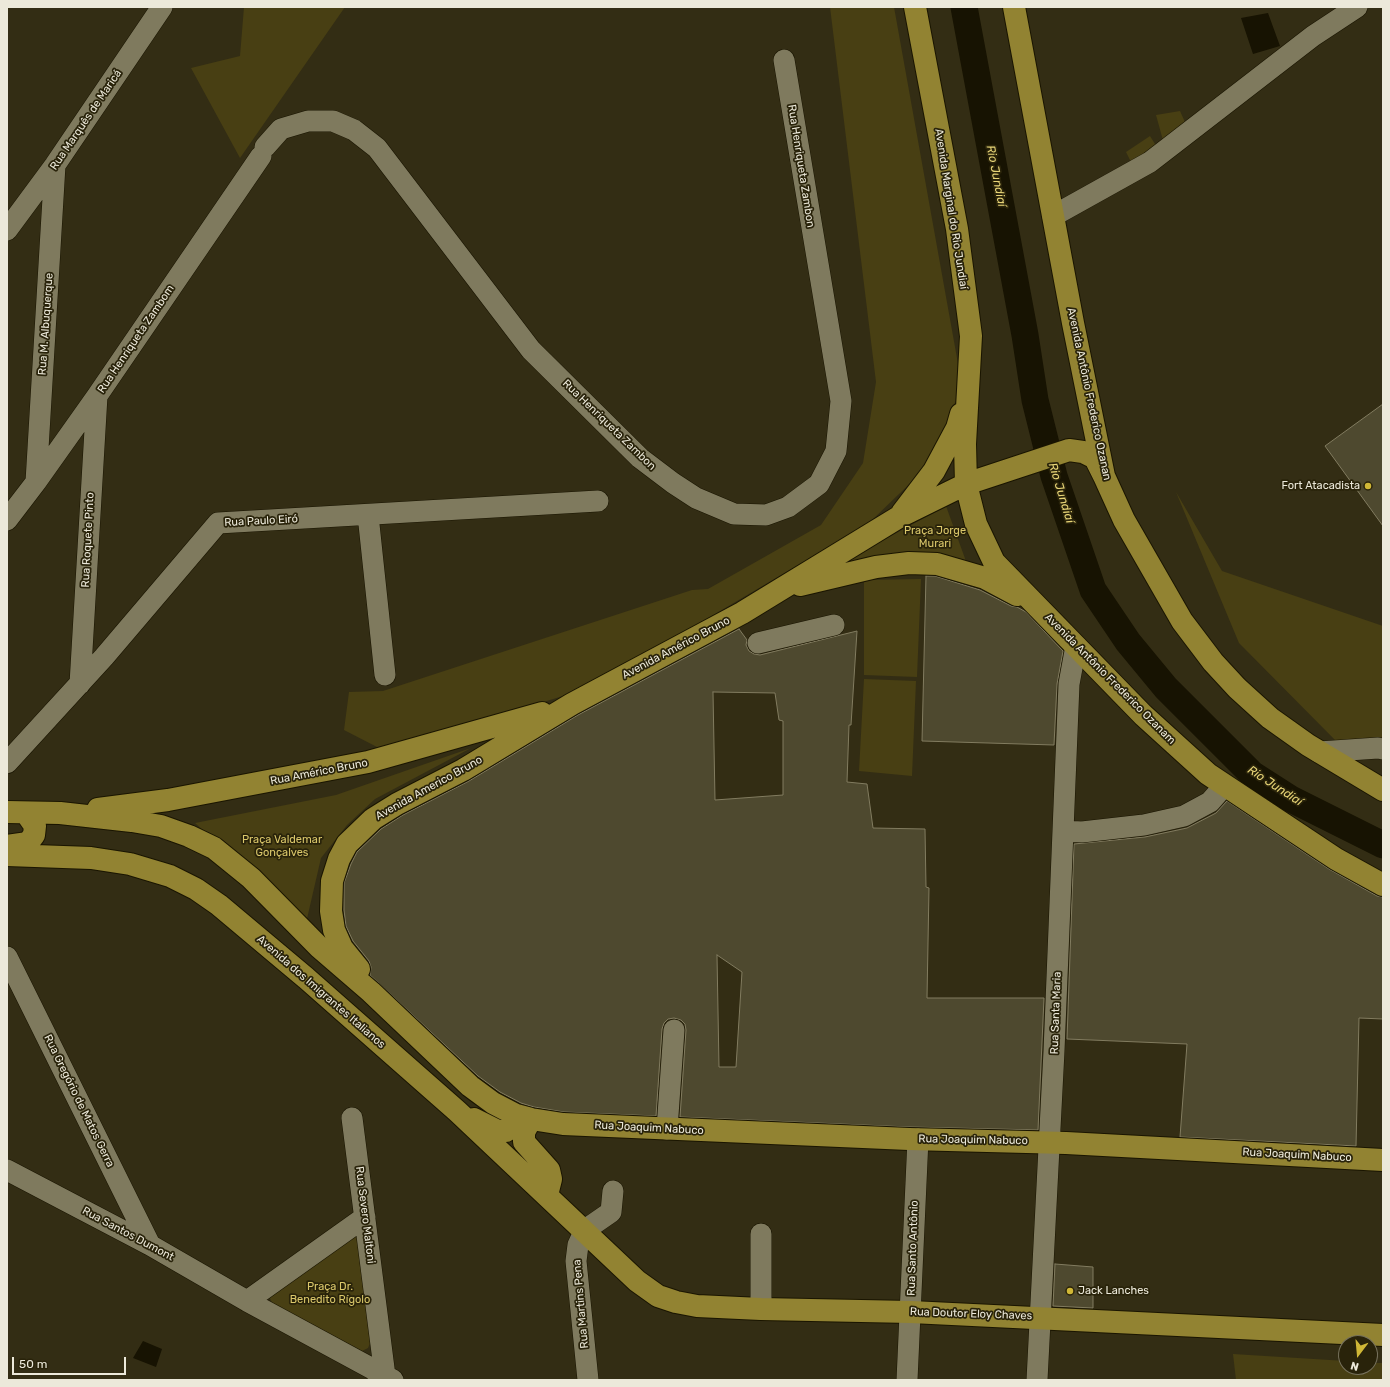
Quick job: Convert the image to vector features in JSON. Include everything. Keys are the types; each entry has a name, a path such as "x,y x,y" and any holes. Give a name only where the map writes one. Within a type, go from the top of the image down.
{"main road":[{"name":"Avenida Marginal do Rio Jundiaí","path":"915,7 957,229 971,336 965,444 966,484"},
{"name":"Avenida Antônio Frederico Ozanan","path":"1014,7 1104,476 1124,520 1182,621 1237,688 1270,718 1319,752 1383,790"},
{"path":"899,517 934,471 957,428 969,388"},
{"path":"780,591 899,517 966,484 989,478 1069,450 1083,452 1095,458 1104,476"},
{"name":"Avenida Antônio Frederico Ozanam","path":"966,484 976,524 994,562 1143,715 1208,774 1224,786 1336,859 1383,885"},
{"path":"780,591 876,566 909,563 937,564 985,578 1034,603"},
{"name":"Avenida Américo Bruno","path":"572,704 780,591"},
{"name":"Rua Américo Bruno","path":"60,813 168,800 368,762 572,704"},
{"name":"Avenida Americo Bruno","path":"370,992 359,970 342,948 334,930 331,911 332,881 339,859 346,844 373,819 397,804 463,770 572,704"},
{"path":"17,812 60,813 162,826 189,836 214,848 250,878 320,948 370,992 470,1086 493,1103 523,1117"},
{"path":"7,846 28,842 34,835 35,826 17,812"},
{"name":"Avenida dos Imigrantes Italianos","path":"7,855 91,858 130,864 170,876 196,889 219,905 306,978 457,1110 585,1230"},
{"path":"457,1110 498,1131 506,1131 523,1117"},
{"path":"523,1117 524,1142 549,1170 551,1179 547,1195"},
{"name":"Rua Joaquim Nabuco","path":"523,1117 563,1124 918,1139 1049,1142 1383,1160"},
{"name":"Rua Doutor Eloy Chaves","path":"585,1230 637,1281 658,1296 676,1302 697,1306 1040,1317 1383,1335"}],"street":[{"name":"Rua Marquês de Maricá","path":"7,230 55,165 162,7"},
{"path":"1053,216 1150,162 1313,36 1356,7"},
{"name":"Rua Henriqueta Zambon","path":"263,152 281,129 308,121 333,121 354,130 376,148 531,350 640,458 696,498 734,514 766,515 788,507 819,484 836,451 841,401 784,60"},
{"name":"Rua Henriqueta Zambom","path":"7,520 97,396 263,152"},
{"name":"Rua M. Albuquerque","path":"36,482 55,165"},
{"name":"Rua Roquete Pinto","path":"80,684 97,396"},
{"name":"Rua Paulo Eiró","path":"7,763 80,684 218,523 598,501"},
{"path":"368,515 385,675"},
{"path":"758,644 834,625"},
{"name":"Rua Santa Maria","path":"1037,1380 1069,684 1076,646"},
{"path":"1319,752 1378,748 1383,750"},
{"path":"1063,831 1082,832 1144,825 1184,816 1210,802 1224,786"},
{"name":"Rua Gregório de Matos Gerra","path":"7,957 150,1245"},
{"path":"667,1129 674,1030"},
{"name":"Rua Severo Maltoni","path":"352,1118 385,1379"},
{"name":"Rua Santo Antônio","path":"907,1380 918,1139"},
{"name":"Rua Santos Dumont","path":"7,1170 150,1245 385,1379"},
{"path":"585,1230 611,1212 613,1191"},
{"path":"247,1301 365,1217"},
{"name":"Rua Martins Pena","path":"585,1230 578,1245 576,1261 588,1380"},
{"path":"761,1234 761,1309"}],"green space":[{"path":"244,7 345,7 240,158 191,68 240,56"},
{"path":"830,7 894,7 962,386 929,465 869,523 693,627 563,696 402,745 379,748 344,730 349,692 383,691 692,590 708,589 821,525 863,463 876,382"},
{"path":"1180,111 1188,129 1164,144 1156,115"},
{"path":"1150,136 1160,152 1134,168 1126,152"},
{"path":"1176,492 1222,571 1383,626 1383,738 1336,741 1239,643"},
{"name":"Praça Jorge Murari","path":"946,506 967,564 834,567"},
{"path":"921,579 917,677 864,675 864,580"},
{"path":"864,679 916,681 912,776 859,771"},
{"name":"Praça Valdemar Gonçalves","path":"471,748 375,799 347,825 321,858 306,923 195,823 336,795"},
{"name":"Praça Dr. Benedito Rígolo","path":"353,1236 359,1238 371,1341 368,1348 362,1351 272,1303 269,1296"},
{"path":"1233,1354 1338,1361 1338,1375 1378,1375 1378,1363 1383,1363 1383,1380 1236,1380"}],"shaded area":[{"path":"1268,13 1280,46 1253,54 1241,18"},
{"path":"143,1341 162,1349 156,1367 133,1358"}],"building":[{"name":"Fort Atacadista","path":"1383,404 1383,526 1325,446"},
{"path":"926,576 935,576 980,590 1011,606 1017,607 1026,612 1063,651 1057,684 1054,745 922,741"},
{"path":"739,629 747,640 746,645 749,651 760,655 857,631 851,725 849,725 847,782 867,784 873,828 925,829 926,887 929,888 927,998 1044,998 1038,1130 909,1127 680,1117 686,1030 685,1024 681,1020 674,1018 668,1019 664,1023 662,1029 656,1116 564,1112 534,1107 521,1103 500,1092 478,1076 370,975 371,967 369,961 353,941 346,926 344,910 344,883 357,852 381,829 403,815 469,781 578,715","holes":["713,692 775,693 779,720 783,721 783,795 715,800","717,955 742,972 736,1067 719,1067"]},
{"path":"1227,801 1329,869 1377,896 1383,897 1383,1019 1359,1018 1356,1146 1180,1137 1187,1044 1067,1039 1074,844 1145,837 1187,828 1216,813"},
{"name":"Jack Lanches","path":"1055,1264 1093,1267 1093,1308 1053,1306"}],"waterway":[{"name":"Rio Jundiaí","path":"964,7 1025,335 1035,400 1054,476 1093,590 1128,642 1166,688 1252,774 1291,799 1383,845"}],"place":[{"name":"Fort Atacadista","path":"1368,486"},
{"name":"Jack Lanches","path":"1070,1291"}]}
